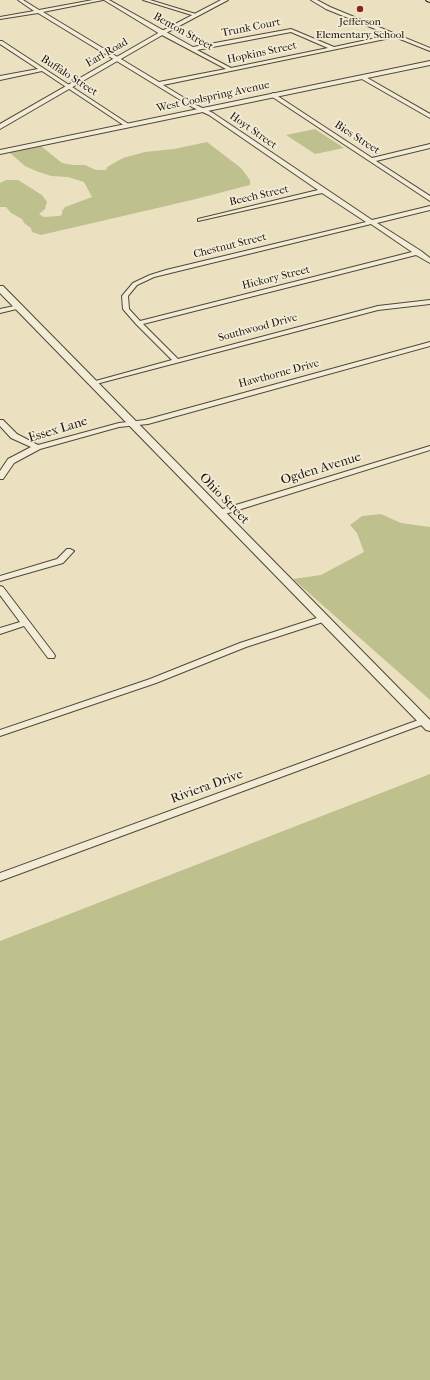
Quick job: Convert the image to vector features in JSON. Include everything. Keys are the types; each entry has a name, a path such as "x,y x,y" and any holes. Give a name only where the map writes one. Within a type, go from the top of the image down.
{"street":[{"name":"Hoyt Street","path":"20,0 116,59 211,114 322,191 370,222 379,226 430,261"},
{"path":"0,18 101,0"},
{"name":"Benton Street","path":"106,0 162,33 194,49 230,70"},
{"path":"145,0 197,15"},
{"name":"Earl Road","path":"0,127 162,33 225,0"},
{"path":"313,0 328,8 430,50"},
{"name":"Trunk Court","path":"194,49 291,30 333,48"},
{"name":"Hopkins Street","path":"158,84 394,36"},
{"name":"Buffalo Street","path":"0,42 127,125"},
{"name":"West Coolspring Avenue","path":"0,152 430,63"},
{"path":"0,78 42,70"},
{"path":"362,77 430,116"},
{"name":"Bies Street","path":"273,95 430,199"},
{"path":"372,160 430,146"},
{"name":"Beech Street","path":"200,220 322,191"},
{"name":"Chestnut Street","path":"177,361 138,323 126,309 125,296 135,284 152,276 168,271 430,208"},
{"name":"Hickory Street","path":"138,323 418,252"},
{"name":"Ohio Street","path":"0,288 134,423 219,513 427,724"},
{"name":"Southwood Drive","path":"94,383 378,308 430,302"},
{"path":"0,311 18,307"},
{"name":"Hawthorne Drive","path":"134,423 145,422 430,344"},
{"path":"0,422 14,436 37,447"},
{"name":"Essex Lane","path":"0,477 12,461 37,447 119,425 134,423"},
{"name":"Ogden Avenue","path":"219,513 430,448"},
{"path":"0,579 60,561 70,551"},
{"path":"0,589 25,624 51,656"},
{"path":"0,733 153,680 243,645 323,619"},
{"path":"0,631 25,624"},
{"name":"Riviera Drive","path":"0,877 427,724"}],"green space":[{"path":"315,129 344,148 315,154 286,135"},
{"path":"207,142 241,168 250,180 250,185 41,235 32,232 31,228 24,223 22,219 11,213 6,207 0,207 0,183 6,180 18,180 42,195 47,202 45,209 39,214 44,217 62,215 62,211 65,207 92,197 84,182 68,177 51,176 36,171 25,166 10,153 41,146 62,163 85,165 96,170 106,170 107,167 123,158 145,152 174,149"},
{"path":"381,514 401,523 430,527 430,700 293,579 321,575 364,552 357,533 350,525 362,516"},
{"path":"430,774 430,1380 0,1380 0,941"}],"place":[{"name":"Jefferson Elementary School","path":"360,9"}]}
